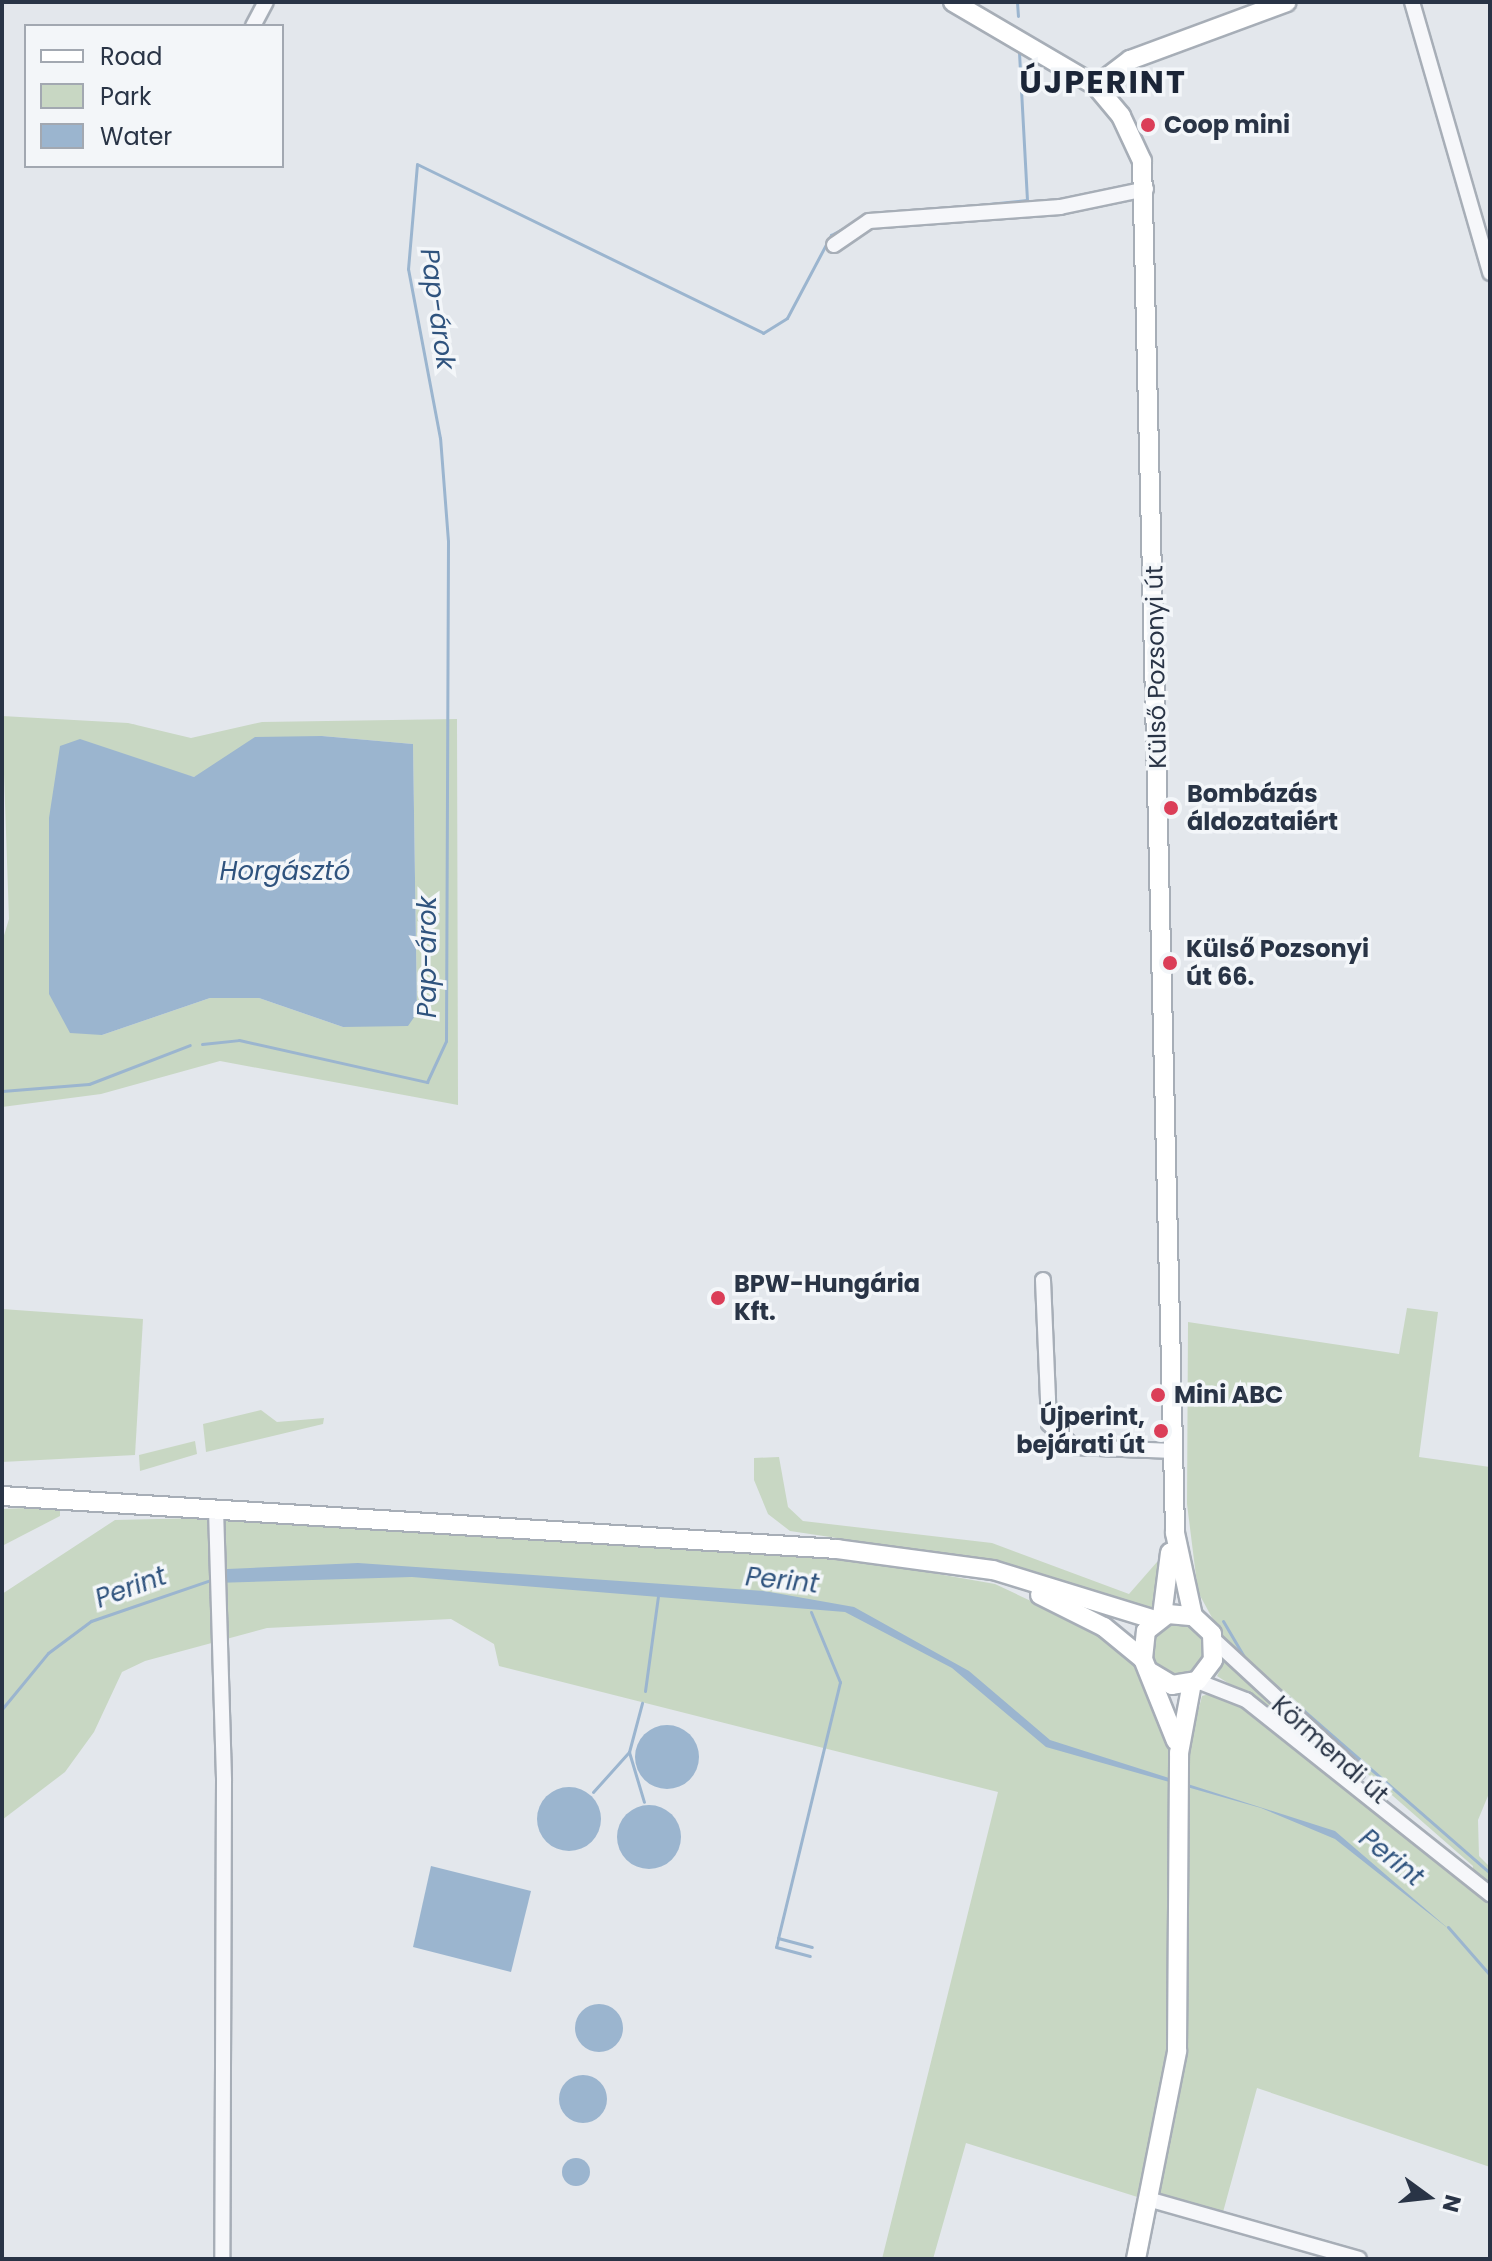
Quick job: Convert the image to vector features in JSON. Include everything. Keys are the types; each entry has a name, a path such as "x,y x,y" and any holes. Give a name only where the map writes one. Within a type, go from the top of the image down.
{"main road":[{"path":"953,2 1096,86 1130,60 1287,2"},
{"name":"Külső Pozsonyi út","path":"1096,86 1133,139 1146,189 1174,1502"},
{"path":"2,1496 935,1562 1003,1572 1159,1618 1193,1616"},
{"path":"1136,2259 1151,2200 1177,2051 1179,1753 1195,1682 1213,1660 1214,1640 1193,1616 1176,1548 1174,1502"},
{"path":"1174,1502 1159,1618 1143,1637 1146,1665 1179,1753"},
{"path":"935,1562 1048,1599 1104,1627 1165,1684 1195,1682"}],"street":[{"path":"254,24 266,2"},
{"path":"1412,2 1490,273"},
{"path":"834,245 869,221 1060,207 1146,189"},
{"path":"1043,1280 1049,1424 1074,1447 1173,1451"},
{"path":"216,1509 222,2259"},
{"name":"Körmendi út","path":"1214,1640 1447,1858"},
{"name":"Körmendi út","path":"1195,1682 1246,1700 1490,1894"},
{"path":"1151,2200 1359,2259"}],"green space":[{"path":"2,716 128,723 191,738 262,722 457,719 458,1105 220,1061 101,1094 2,1107 2,942 9,919","holes":["322,736 413,744 417,1013 343,1027 259,998 210,998 102,1035 157,768 194,777"]},
{"path":"1407,1308 1438,1312 1419,1457 1490,1467 1490,1791 1478,1820 1479,1856 1490,1867 1490,2167 1257,2088 1220,2223 966,2143 933,2259 882,2259 998,1792 499,1666 494,1644 451,1619 267,1628 145,1661 122,1672 94,1732 65,1772 2,1820 2,1594 115,1520 245,1517 847,1558 995,1584 1122,1644 1187,1754 1202,1696 1216,1692 1315,1756 1470,1889 1473,1866 1233,1656 1198,1592 1187,1504 1188,1322 1399,1354"},
{"path":"2,1309 143,1319 135,1455 2,1462"},
{"path":"261,1410 277,1422 324,1418 323,1424 206,1452 203,1424"},
{"path":"195,1441 197,1454 140,1471 139,1455"},
{"path":"779,1457 788,1507 803,1521 992,1543 1129,1594 1157,1562 1170,1562 1163,1603 1148,1615 978,1559 790,1531 768,1514 754,1480 754,1458"},
{"path":"2,1509 60,1510 60,1516 2,1546"},
{"path":"1163,1621 1198,1625 1209,1649 1195,1675 1175,1680 1157,1672 1146,1646"},
{"path":"1224,1662 1295,1723 1295,1726 1217,1676"}],"water":[{"name":"Horgásztó","path":"322,736 413,744 417,1013 408,1026 343,1027 259,998 210,998 102,1035 70,1033 49,994 49,818 60,746 80,739 194,777 255,737"},
{"path":"358,1563 764,1591 854,1607 969,1671 1050,1740 1335,1831 1450,1930 1335,1839 1261,1808 1046,1747 952,1668 845,1612 412,1577 214,1583 214,1572 227,1569"},
{"path":"667,1725 679,1727 690,1734 697,1745 697,1769 690,1780 679,1787 667,1789 655,1787 644,1780 637,1769 635,1757 637,1745 644,1734 655,1727"},
{"path":"569,1787 581,1789 592,1796 599,1807 599,1831 592,1842 581,1849 569,1851 557,1849 546,1842 539,1831 537,1819 539,1807 546,1796 557,1789"},
{"path":"649,1805 661,1807 672,1814 679,1825 679,1849 672,1860 661,1867 649,1869 637,1867 626,1860 619,1849 617,1837 619,1825 626,1814 637,1807"},
{"path":"431,1866 531,1891 511,1972 413,1947"},
{"path":"599,2004 608,2005 616,2011 622,2019 622,2037 616,2045 608,2051 599,2052 590,2051 582,2045 576,2037 575,2028 576,2019 582,2011 590,2005"},
{"path":"583,2075 592,2076 600,2082 606,2090 606,2108 600,2116 592,2122 583,2123 574,2122 566,2116 560,2108 559,2099 560,2090 566,2082 574,2076"},
{"path":"576,2158 586,2162 590,2172 586,2182 576,2186 566,2182 562,2172 566,2162"}],"waterway":[{"name":"Pap-árok","path":"1017,2 1018,16"},
{"name":"Pap-árok","path":"950,208 1027,200 1019,53"},
{"name":"Pap-árok","path":"202,1044 239,1040 427,1082 446,1041 448,541 440,438 408,269 417,164 763,333 787,318 831,235 863,218"},
{"name":"Pap-árok","path":"2,1091 89,1084 190,1045"},
{"name":"Perint","path":"2,1709 48,1653 91,1621 214,1579"},
{"path":"645,1691 658,1596"},
{"path":"811,1612 840,1682 778,1938 812,1947"},
{"path":"1223,1621 1246,1660"},
{"path":"1255,1668 1490,1873"},
{"path":"593,1792 629,1752 642,1703"},
{"path":"629,1752 644,1802"},
{"name":"Perint","path":"1448,1927 1490,1975"},
{"path":"778,1939 776,1947 810,1956"}],"place":[{"name":"Coop mini","path":"1148,125"},
{"name":"Bombázás áldozataiért","path":"1171,808"},
{"name":"Külső Pozsonyi út 66.","path":"1170,963"},
{"name":"BPW-Hungária Kft.","path":"718,1298"},
{"name":"Mini ABC","path":"1158,1395"},
{"name":"Újperint, bejárati út","path":"1161,1431"}],"district":[{"name":"ÚJPERINT","path":"1103,82"}]}
